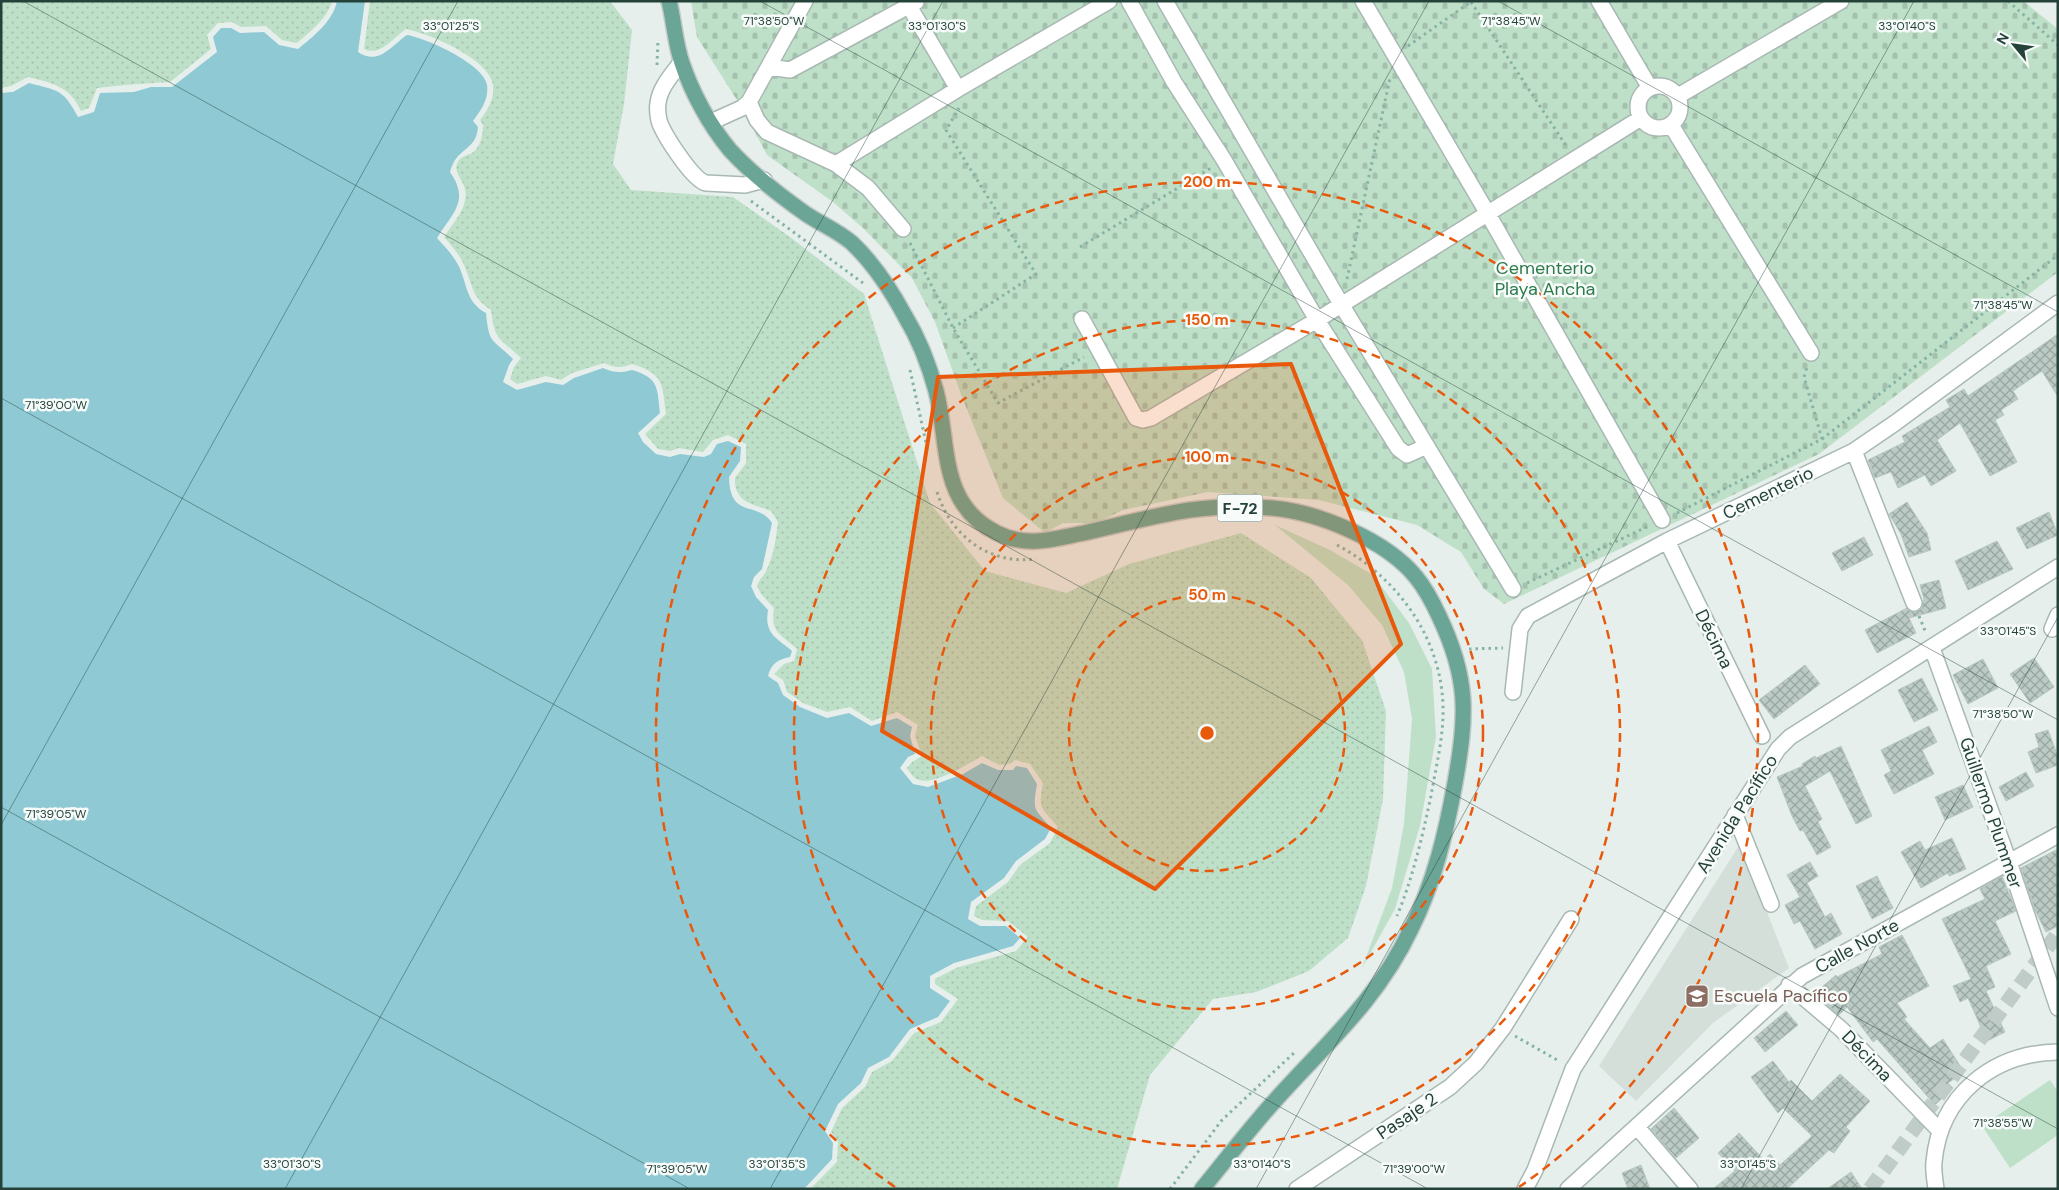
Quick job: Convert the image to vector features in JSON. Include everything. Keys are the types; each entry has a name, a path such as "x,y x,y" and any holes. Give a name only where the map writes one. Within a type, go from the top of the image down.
{"main road":[{"name":"F-72","path":"669,1 681,62 711,122 731,151 807,214 851,243 875,270 896,299 921,347 936,392 943,421 947,464 954,490 969,512 990,530 1016,540 1043,542 1191,510 1253,507 1276,508 1302,514 1346,529 1398,560 1416,578 1436,608 1455,650 1462,680 1465,714 1462,746 1450,809 1437,861 1426,896 1410,933 1368,1000 1316,1059 1273,1102 1202,1189"}],"street":[{"path":"711,122 742,108 749,102 805,1"},
{"path":"836,164 958,89 1109,1"},
{"path":"1129,1 1174,82 1224,160 1317,320 1402,452 1407,455 1427,446"},
{"path":"1164,1 1341,304 1513,589"},
{"path":"1363,1 1488,214 1662,520"},
{"path":"1599,1 1650,88"},
{"path":"1678,96 1841,1"},
{"path":"769,67 790,70 910,3 958,89"},
{"path":"681,62 661,90 657,104 660,125 684,162 701,182 738,185 764,180"},
{"path":"1666,87 1678,96 1680,112 1671,125 1655,128 1641,118 1638,109 1639,101 1650,88 1666,87"},
{"path":"749,102 756,120 767,132 836,164 868,188 903,229"},
{"path":"1082,319 1136,418 1143,420 1151,418 1317,320 1641,118"},
{"path":"1671,125 1811,353"},
{"name":"Cementerio","path":"1514,692 1520,629 1528,616 1666,542 1854,451 2058,303"},
{"path":"1854,451 1914,604"},
{"name":"Décima","path":"1666,542 1762,736"},
{"name":"Avenida Pacífico","path":"1525,1189 1535,1170 1573,1069 1778,749 1790,737 2058,567"},
{"name":"Guillermo Plummer","path":"1932,648 2009,862 2058,1008"},
{"path":"1736,815 1772,904"},
{"name":"Calle Norte","path":"1568,1189 1802,976 2058,835"},
{"name":"Pasaje 2","path":"1297,1189 1450,1087 1476,1063 1503,1028 1571,919"},
{"name":"Décima","path":"1789,986 1841,1029 1940,1131"},
{"path":"1936,1189 1934,1163 1940,1131 1958,1098 1985,1072 2019,1056 2057,1050"},
{"path":"1637,1127 1690,1189"},
{"path":"1535,1170 1536,1189"}],"path":[{"path":"2008,1 2058,45"},
{"path":"1341,304 1394,56 1471,2 1575,160"},
{"path":"953,328 1036,274 946,130 960,106 958,89"},
{"path":"1080,247 1224,160"},
{"path":"903,229 953,328 998,404 1098,349"},
{"path":"1513,589 1662,520 1822,439 2058,255"},
{"path":"1811,353 1804,377 1822,439"},
{"path":"1329,540 1364,562 1388,582 1406,603 1430,646 1441,685 1443,705 1441,745 1418,858 1396,919"},
{"path":"1914,604 1932,648"},
{"path":"1455,650 1518,648"},
{"path":"1503,1028 1573,1069"},
{"path":"1170,1189 1222,1120 1299,1049"}],"highlighted area":[{"path":"1291,364 1401,644 1155,889 882,731 938,377"}],"shaded area":[{"name":"Escuela Pacífico","path":"1740,844 1789,968 1713,1023 1636,1101 1599,1066"}],"green space":[{"path":"1,1 332,1 323,19 297,43 282,40 266,26 241,27 232,22 218,23 207,35 211,49 170,82 97,88 89,108 81,111 77,103 66,91 45,81 28,77 11,86 1,88"},
{"path":"370,1 610,1 632,30 624,104 613,164 631,190 733,197 790,237 864,294 930,503 985,571 1066,593 1129,564 1241,533 1311,578 1362,640 1386,711 1383,799 1366,886 1348,938 1309,971 1256,992 1213,999 1150,1075 1117,1189 810,1189 837,1162 838,1142 831,1132 842,1108 865,1087 872,1072 892,1061 914,1033 941,1022 958,999 935,984 935,979 956,968 1016,951 1028,937 1008,921 982,920 974,916 976,906 1008,882 1020,865 1050,843 1058,827 1042,808 1043,783 1030,764 1015,760 1010,764 999,765 982,756 939,778 921,781 914,777 907,768 912,762 922,756 915,736 918,725 897,712 872,721 850,707 827,712 803,703 787,692 783,680 774,674 784,664 794,661 797,649 775,628 774,608 761,594 757,586 771,558 778,522 771,511 751,504 741,498 738,493 735,478 746,463 746,444 728,435 713,440 703,452 679,448 670,451 658,449 645,434 666,414 662,388 660,382 651,372 632,364 618,367 604,363 572,373 561,380 546,376 517,384 510,379 514,367 521,358 496,334 491,310 479,300 461,260 444,237 465,202 465,189 456,167 461,158 472,153 479,144 483,125 480,120 492,100 493,85 489,75 470,57 457,49 416,31 406,29 381,48 370,51 364,49"},
{"name":"Cementerio Playa Ancha","path":"691,1 2023,1 2058,29 2058,272 1819,454 1504,604 1484,589 1461,552 1417,525 1319,500 1208,492 1123,510 1096,523 1063,523 1045,533 1003,498 962,397 935,322 912,278 864,229 833,202 767,155 742,108 697,37"},
{"path":"1275,525 1330,550 1373,575 1409,623 1432,669 1436,737 1420,826 1395,909 1362,968 1392,888 1404,824 1412,719 1404,672 1382,625 1348,585"},
{"path":"2050,1080 2058,1092 2058,1135 2010,1168 1982,1126"}],"water":[{"path":"337,1 365,1 358,52 365,56 379,56 407,35 416,37 453,53 465,61 476,69 487,85 486,100 473,121 478,127 477,135 474,141 457,158 450,172 459,191 457,206 437,238 461,270 470,297 486,313 490,336 513,359 503,382 517,390 546,382 563,385 574,378 603,368 618,372 632,370 648,377 657,391 660,413 638,433 643,442 656,454 670,457 680,454 704,457 711,454 717,444 728,441 741,447 740,461 729,477 734,499 745,508 766,516 772,523 762,569 754,577 751,586 756,597 768,610 768,625 772,634 792,651 790,657 782,659 773,665 768,676 778,683 783,695 800,707 827,718 849,713 871,726 897,718 912,727 910,736 915,754 908,757 900,768 913,784 928,787 963,774 982,763 998,770 1013,770 1016,766 1027,768 1037,784 1036,809 1051,828 1045,839 1016,861 1004,878 971,902 968,919 980,926 1006,926 1020,938 1013,946 954,963 930,976 930,988 950,1001 938,1017 910,1029 889,1057 868,1068 861,1083 838,1104 825,1131 833,1143 832,1159 804,1189 1,1189 1,93 13,92 29,83 54,90 64,96 78,117 94,112 100,93 134,92 151,87 172,87 217,52 213,37 221,28 231,28 240,33 264,32 279,45 298,49 327,22"}],"building":[{"path":"2058,334 2058,397 2042,371 2013,391 2018,399 2001,410 2004,415 1995,420 2017,462 1990,476 1960,423 1937,440 1956,471 1931,486 1925,475 1898,488 1891,472 1875,478 1868,460 1905,442 1902,436 1950,407 1946,400 1964,389 1968,396"},
{"path":"1907,502 1927,533 1931,550 1909,557 1901,534 1889,514"},
{"path":"2049,512 2058,535 2027,549 2016,528"},
{"path":"1864,537 1873,555 1842,571 1832,553"},
{"path":"1997,541 2013,569 1968,590 1955,561"},
{"path":"1939,580 1946,608 1909,618 1916,633 1877,653 1865,630 1907,608 1912,612 1918,611 1922,608 1924,599 1920,585"},
{"path":"2034,658 2054,687 2030,703 2010,674"},
{"path":"1983,659 1998,688 1968,704 1953,675"},
{"path":"1805,665 1820,684 1774,719 1759,700"},
{"path":"1922,678 1938,710 1914,722 1898,690"},
{"path":"1929,726 1937,742 1922,750 1934,774 1894,794 1884,775 1891,771 1881,750"},
{"path":"2048,730 2058,757 2058,765 2036,773 2028,752 2039,747 2035,734"},
{"path":"1841,746 1872,816 1856,824 1830,771 1805,786 1822,819 1818,822 1831,847 1817,855 1803,830 1800,831 1792,816 1777,777 1803,766 1802,764 1815,756 1816,758"},
{"path":"2026,772 2034,786 2006,801 1999,787"},
{"path":"1963,785 1973,807 1945,820 1935,797"},
{"path":"1952,838 1966,869 1949,876 1948,873 1921,888 1901,852 1920,841 1925,850"},
{"path":"2058,849 2058,926 2046,932 2035,910 2021,868"},
{"path":"1810,862 1818,876 1807,883 1825,917 1831,913 1842,934 1815,949 1800,921 1794,924 1785,905 1800,897 1787,875"},
{"path":"1877,876 1893,908 1872,919 1856,886"},
{"path":"2002,876 2016,911 1995,921 2011,954 1986,966 1995,987 1986,991 2005,1032 1987,1041 1968,998 1960,1002 1953,986 1971,979 1942,919 1985,899 1980,889"},
{"path":"1902,935 1929,986 1897,1003 1907,1017 1904,1019 1930,1048 1943,1039 1964,1072 1948,1083 1953,1088 1935,1105 1877,1039 1873,1042 1847,1007 1839,1015 1814,994 1836,975 1837,977 1882,954 1879,947"},
{"path":"1786,1011 1798,1025 1765,1052 1754,1038"},
{"path":"1773,1061 1789,1082 1791,1080 1812,1101 1840,1074 1870,1101 1846,1127 1850,1131 1834,1153 1829,1150 1787,1189 1713,1189 1735,1171 1718,1153 1739,1133 1764,1160 1770,1154 1780,1165 1812,1136 1783,1108 1778,1113 1751,1077"},
{"path":"1674,1108 1699,1138 1676,1158 1651,1129"},
{"path":"1641,1165 1650,1189 1628,1189 1622,1173"},
{"path":"1851,1172 1862,1189 1827,1189"}],"tunnel":[{"path":"1870,1189 2058,933"}],"place":[{"name":"Escuela Pacífico","path":"1697,996"}]}
